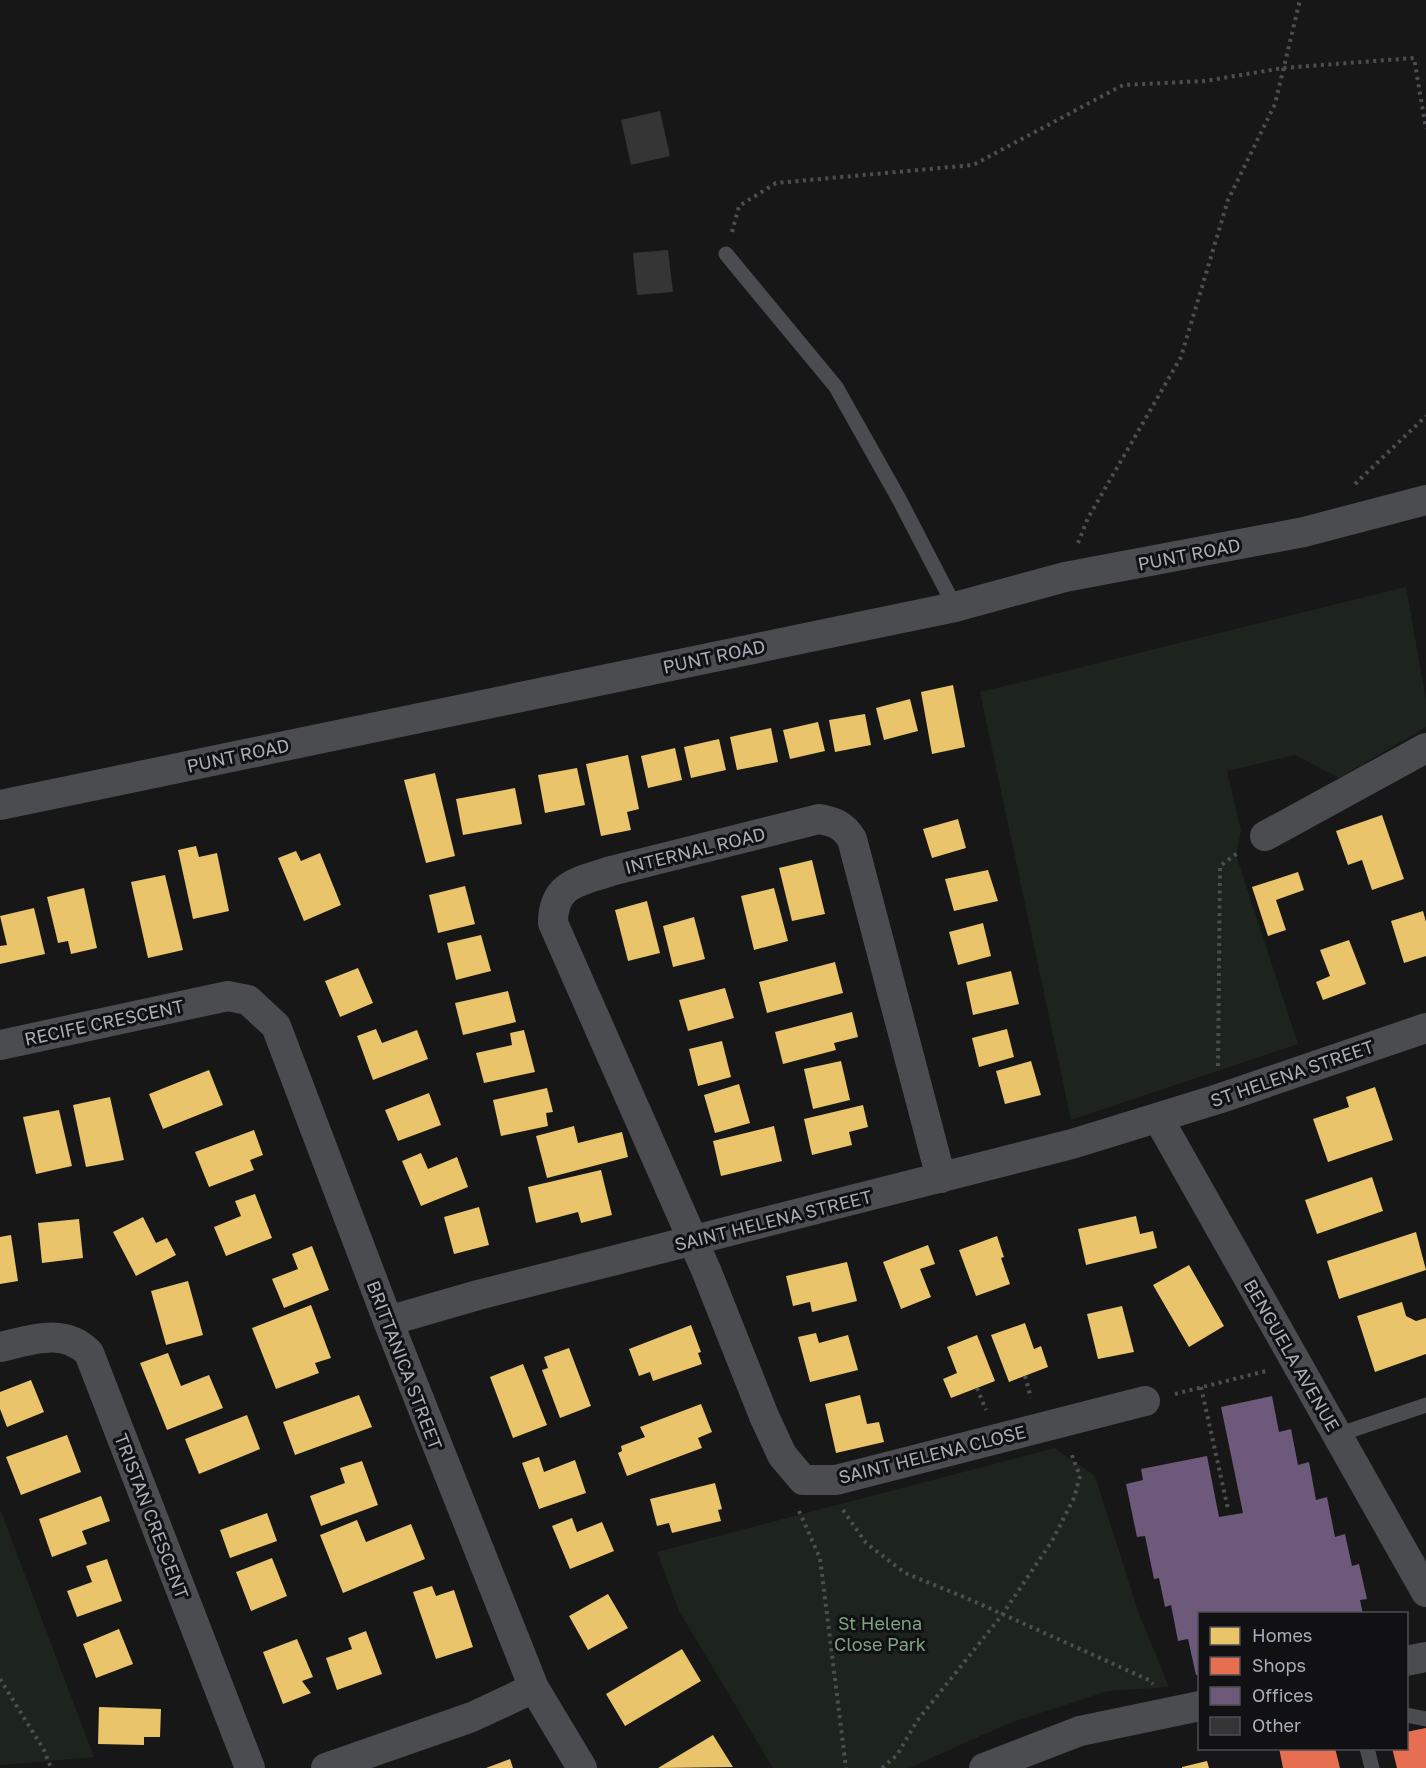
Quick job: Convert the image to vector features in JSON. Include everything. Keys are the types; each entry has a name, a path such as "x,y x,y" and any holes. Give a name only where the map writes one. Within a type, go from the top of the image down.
{"street":[{"name":"PUNT ROAD","path":"0,805 955,606 1065,578 1304,532 1426,500"},
{"path":"1265,836 1426,748"},
{"name":"INTERNAL ROAD","path":"692,1239 553,922 553,907 563,890 577,882 611,871 819,819 835,822 846,829 852,839 941,1178"},
{"name":"BRITTANICA STREET","path":"208,999 228,996 248,1000 264,1012 276,1026 388,1322 534,1688 582,1768"},
{"name":"RECIFE CRESCENT","path":"0,1045 208,999"},
{"name":"ST HELENA STREET","path":"1158,1118 1426,1028"},
{"name":"SAINT HELENA STREET","path":"388,1322 478,1294 941,1178 1072,1144 1158,1118"},
{"name":"BENGUELA AVENUE","path":"1158,1118 1426,1592"},
{"path":"692,1239 764,1416 782,1455 803,1480"},
{"name":"TRISTAN CRESCENT","path":"0,1347 51,1336 73,1341 89,1353 250,1768"},
{"name":"SAINT HELENA CLOSE","path":"803,1480 836,1480 1145,1401"},
{"path":"1408,1661 1426,1657"},
{"path":"326,1768 472,1717 534,1688"},
{"path":"984,1768 1080,1731 1187,1708"}],"lane":[{"path":"726,254 836,387 899,499 955,606"},
{"path":"1337,1435 1426,1405"},
{"path":"1408,1715 1426,1719"},
{"path":"1367,1750 1372,1768"}],"path":[{"path":"1065,578 1088,518 1181,357 1228,200 1275,104 1299,0"},
{"path":"726,254 739,206 776,183 973,165 1124,85 1205,81 1283,68 1414,58 1426,129"},
{"path":"1353,486 1426,416"},
{"path":"1218,1099 1220,866 1265,836"},
{"path":"1145,1401 1296,1363"},
{"path":"1025,1376 1034,1406"},
{"path":"1201,1387 1228,1509"},
{"path":"977,1388 988,1418"},
{"path":"882,1768 897,1755 917,1721 1002,1615 1052,1541 1074,1498 1080,1476 1060,1422"},
{"path":"846,1768 842,1718 825,1612 820,1558 799,1512 803,1480 836,1501 866,1543 905,1573 1149,1680 1187,1708"},
{"path":"0,1679 44,1750 51,1768"}],"green space":[{"path":"1406,587 1426,700 1426,727 1339,778 1295,755 1227,771 1241,831 1236,855 1298,1044 1071,1120 980,692"},
{"name":"St Helena Close Park","path":"1055,1448 1095,1476 1139,1614 1169,1687 1108,1691 1007,1724 909,1768 773,1768 679,1611 657,1552"},
{"path":"0,1509 94,1757 0,1765"}],"building: Homes":[{"path":"953,685 965,747 932,754 921,692"},
{"path":"910,699 918,731 884,740 876,708"},
{"path":"865,714 871,745 835,752 829,720"},
{"path":"818,722 825,751 790,759 783,730"},
{"path":"771,728 778,762 737,770 730,737"},
{"path":"719,739 726,770 691,778 684,747"},
{"path":"675,748 682,780 648,788 641,756"},
{"path":"628,755 639,809 627,812 631,830 601,836 586,764"},
{"path":"577,768 585,805 545,813 538,775"},
{"path":"435,773 455,856 426,863 404,780"},
{"path":"515,788 522,824 463,835 456,799"},
{"path":"1382,815 1404,879 1372,890 1362,860 1348,865 1336,831"},
{"path":"958,819 966,848 932,858 923,829"},
{"path":"196,846 199,857 217,853 229,911 193,919 178,850"},
{"path":"296,851 301,861 320,853 341,905 304,921 278,858"},
{"path":"812,860 825,914 792,921 779,868"},
{"path":"988,870 998,901 954,911 945,879"},
{"path":"1298,872 1304,890 1276,900 1286,930 1268,936 1252,887"},
{"path":"165,875 183,950 148,958 131,882"},
{"path":"465,886 475,924 438,933 429,895"},
{"path":"84,888 97,948 71,954 68,941 58,943 47,897"},
{"path":"774,888 788,941 754,950 741,896"},
{"path":"647,901 660,953 628,961 615,910"},
{"path":"34,908 45,954 0,964 0,946 7,945 0,916"},
{"path":"1423,911 1426,922 1426,956 1404,963 1391,921"},
{"path":"694,917 705,959 673,967 663,926"},
{"path":"983,923 991,956 958,965 949,932"},
{"path":"481,935 491,971 456,980 447,943"},
{"path":"1349,940 1366,984 1323,1000 1316,982 1330,976 1320,950"},
{"path":"835,962 843,993 767,1013 759,982"},
{"path":"358,968 373,1003 340,1017 325,981"},
{"path":"1011,971 1019,1004 973,1015 966,982"},
{"path":"725,988 734,1018 688,1031 679,1000"},
{"path":"508,991 516,1022 463,1035 455,1003"},
{"path":"852,1012 858,1037 834,1043 836,1050 783,1064 775,1032"},
{"path":"376,1029 382,1043 417,1030 428,1059 373,1080 357,1036"},
{"path":"1007,1029 1014,1057 979,1067 972,1038"},
{"path":"524,1030 535,1072 484,1083 476,1053 512,1045 510,1033"},
{"path":"722,1041 731,1077 698,1086 689,1049"},
{"path":"841,1061 850,1100 813,1109 804,1069"},
{"path":"1031,1061 1041,1095 1005,1104 996,1071"},
{"path":"209,1070 223,1105 163,1129 149,1094"},
{"path":"739,1084 750,1123 715,1133 704,1095"},
{"path":"1375,1087 1393,1140 1328,1162 1313,1119 1349,1107 1346,1097"},
{"path":"547,1088 553,1112 546,1113 548,1126 501,1136 493,1100"},
{"path":"429,1093 441,1125 398,1141 385,1110"},
{"path":"110,1097 124,1160 86,1167 73,1105"},
{"path":"863,1105 868,1127 849,1132 852,1145 812,1155 804,1119"},
{"path":"59,1110 72,1166 36,1174 23,1117"},
{"path":"574,1126 578,1143 622,1132 628,1157 547,1178 536,1136"},
{"path":"774,1126 782,1161 721,1176 713,1141"},
{"path":"254,1130 263,1155 250,1160 254,1170 209,1187 195,1152"},
{"path":"421,1153 428,1169 457,1157 468,1187 421,1206 402,1161"},
{"path":"601,1170 612,1215 581,1223 578,1212 536,1223 528,1187"},
{"path":"1372,1177 1383,1211 1317,1234 1305,1200"},
{"path":"255,1194 272,1238 226,1256 214,1227 241,1216 235,1201"},
{"path":"479,1207 489,1245 454,1254 444,1217"},
{"path":"1136,1216 1140,1234 1153,1231 1157,1248 1086,1265 1078,1229"},
{"path":"143,1217 156,1243 167,1238 176,1255 136,1276 113,1232"},
{"path":"79,1219 83,1258 42,1263 38,1223"},
{"path":"1416,1232 1426,1270 1339,1299 1327,1261"},
{"path":"11,1235 18,1281 0,1284 0,1237"},
{"path":"997,1236 1004,1257 1001,1258 1010,1284 976,1296 959,1250"},
{"path":"928,1245 935,1264 920,1269 931,1297 901,1309 883,1262"},
{"path":"312,1246 329,1290 284,1308 272,1279 298,1269 292,1254"},
{"path":"847,1262 857,1301 812,1312 810,1302 793,1306 786,1276"},
{"path":"1189,1265 1224,1326 1189,1347 1153,1285"},
{"path":"188,1281 203,1335 166,1345 151,1291"},
{"path":"1402,1302 1406,1316 1416,1321 1426,1318 1426,1354 1375,1372 1357,1316"},
{"path":"311,1305 331,1358 315,1363 319,1373 276,1389 252,1328"},
{"path":"1122,1306 1134,1352 1098,1359 1087,1314"},
{"path":"1025,1323 1034,1349 1041,1346 1048,1367 1009,1382 991,1335"},
{"path":"691,1325 701,1352 698,1353 702,1364 653,1381 650,1372 639,1376 629,1349"},
{"path":"816,1333 819,1343 848,1335 858,1370 810,1382 798,1337"},
{"path":"977,1335 995,1381 951,1398 943,1379 957,1373 947,1347"},
{"path":"569,1348 591,1406 560,1418 542,1370 548,1368 544,1357"},
{"path":"168,1353 181,1386 209,1375 223,1408 167,1430 140,1363"},
{"path":"523,1364 547,1425 513,1438 490,1377"},
{"path":"31,1380 44,1412 7,1427 0,1409 0,1392"},
{"path":"359,1395 372,1427 295,1455 283,1422"},
{"path":"860,1395 867,1424 879,1422 884,1442 836,1453 825,1404"},
{"path":"701,1404 712,1432 698,1438 702,1448 627,1476 618,1453 622,1451 621,1446 645,1437 640,1427"},
{"path":"247,1415 260,1449 199,1474 185,1439"},
{"path":"67,1435 81,1472 21,1495 6,1457"},
{"path":"539,1457 544,1472 575,1460 586,1493 539,1509 522,1463"},
{"path":"362,1461 378,1505 321,1526 310,1496 345,1483 340,1468"},
{"path":"715,1483 722,1509 718,1510 721,1521 672,1533 669,1523 657,1526 650,1499"},
{"path":"101,1496 110,1521 82,1531 87,1544 52,1557 39,1519"},
{"path":"267,1513 277,1541 230,1558 220,1530"},
{"path":"572,1518 577,1532 602,1522 614,1551 570,1569 552,1526"},
{"path":"357,1520 366,1542 411,1524 425,1559 343,1593 320,1535"},
{"path":"272,1558 287,1596 251,1611 236,1572"},
{"path":"107,1559 122,1601 77,1617 67,1591 92,1582 86,1566"},
{"path":"432,1586 436,1596 454,1590 473,1647 436,1659 413,1592"},
{"path":"608,1594 628,1628 588,1650 569,1616"},
{"path":"119,1629 133,1664 96,1678 83,1644"},
{"path":"366,1631 382,1674 337,1690 326,1658 352,1649 348,1638"},
{"path":"297,1639 313,1677 302,1681 311,1693 283,1704 263,1652"},
{"path":"682,1649 701,1681 625,1726 606,1694"},
{"path":"99,1707 161,1709 160,1737 144,1737 144,1745 98,1744"},
{"path":"713,1735 733,1767 658,1768"},
{"path":"510,1759 513,1768 486,1768"},
{"path":"1207,1761 1209,1768 1182,1768 1182,1767"}],"building: Shops":[{"path":"1426,1728 1426,1768 1397,1768 1392,1750 1408,1750 1408,1732"},
{"path":"1279,1750 1336,1750 1340,1768 1283,1768"}],"building: Offices":[{"path":"1272,1396 1279,1432 1291,1429 1298,1465 1309,1462 1316,1500 1327,1497 1335,1537 1345,1534 1352,1566 1359,1564 1367,1599 1360,1600 1363,1612 1198,1612 1198,1675 1196,1675 1188,1639 1178,1641 1171,1605 1165,1607 1159,1578 1154,1579 1145,1536 1137,1537 1126,1484 1143,1480 1141,1469 1207,1456 1219,1517 1243,1513 1221,1407"}],"building: Other":[{"path":"660,111 670,156 631,165 621,120"},
{"path":"668,250 673,292 637,295 633,253"}]}
